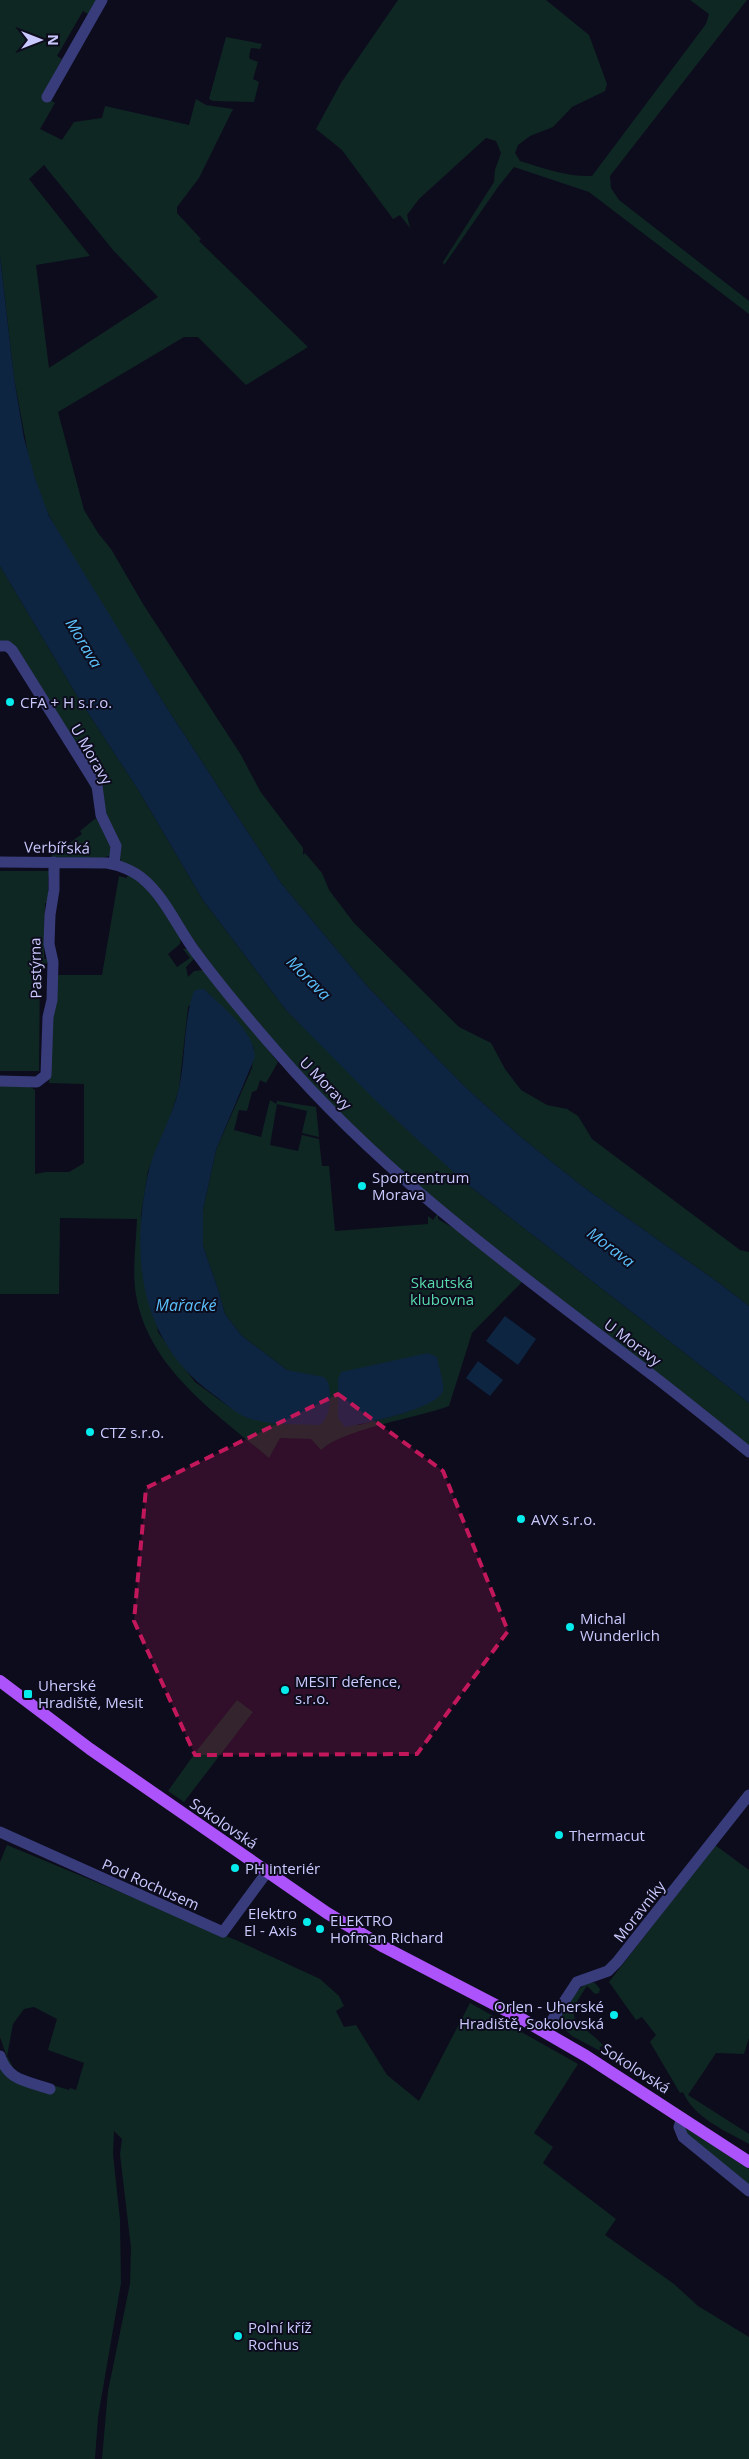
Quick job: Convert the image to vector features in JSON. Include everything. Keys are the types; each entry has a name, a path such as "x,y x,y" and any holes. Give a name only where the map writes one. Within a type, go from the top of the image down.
{"main road":[{"name":"Sokolovská","path":"0,1682 53,1723 267,1872 366,1937 545,2032 598,2063 749,2162"}],"street":[{"path":"46,97 102,0"},
{"name":"U Moravy","path":"3,646 12,650 97,786 101,815 116,846 114,864 137,875 148,884 196,954 254,1026 306,1085 377,1155 437,1210 749,1452"},
{"name":"Verbířská","path":"0,862 114,864"},
{"name":"Pastýrna","path":"0,1081 37,1082 47,1074 48,1017 52,1000 53,962 49,944 54,862"},
{"name":"Moravníky","path":"545,2032 577,1982 608,1971 617,1962 749,1795"},
{"name":"Pod Rochusem","path":"0,1832 223,1932 267,1872"},
{"path":"0,2056 7,2071 14,2077 50,2090"},
{"path":"682,2118 679,2127 684,2137 749,2191"}],"highlighted area":[{"path":"338,1394 443,1471 508,1631 417,1754 195,1755 134,1621 146,1488"}],"green space":[{"path":"0,0 97,0 88,14 83,11 57,56 62,59 43,95 55,103 40,129 62,140 74,122 102,118 105,106 189,125 196,99 206,105 233,109 199,178 177,207 177,213 201,239 199,241 308,347 246,385 198,337 184,337 58,412 84,510 98,533 111,549 143,604 241,755 260,791 303,848 303,855 305,853 322,873 329,890 354,923 459,1027 491,1043 505,1069 521,1090 547,1105 567,1109 578,1116 592,1139 740,1250 749,1252 749,1306 582,1186 522,1138 465,1087 368,987 281,883 163,702 62,541 41,499 29,459 14,378 0,256","holes":["44,165 113,250 158,297 49,368 36,265 90,256 29,179"]},
{"path":"398,0 546,0 589,35 607,84 605,91 572,107 553,127 530,136 518,145 515,153 520,161 546,169 564,174 592,176 706,24 709,14 690,0 747,0 610,176 611,188 619,200 749,301 749,314 589,192 514,167 444,265 443,262 494,182 495,170 501,153 496,141 486,138 419,199 407,215 410,228 400,215 393,219 342,150 316,129 341,83"},
{"path":"226,37 262,44 260,49 251,48 249,57 258,62 253,79 259,82 254,102 213,101 209,99"},
{"path":"0,566 79,699 139,791 203,900 286,1010 467,1184 749,1403 749,1448 478,1241 376,1150 253,1022 150,880 121,861 102,808 35,683 0,643"},
{"path":"96,818 111,843 111,855 103,858 50,857 82,834 80,831"},
{"path":"0,871 52,871 52,875 48,876 48,903 45,903 44,959 50,959 50,963 40,964 39,1071 0,1071"},
{"name":"Skautská klubovna","path":"129,875 138,880 152,894 181,938 180,944 168,954 177,967 190,958 183,949 187,949 194,959 186,967 188,977 194,971 203,970 278,1062 266,1083 260,1080 257,1090 252,1092 247,1111 239,1110 234,1130 261,1137 270,1100 276,1104 277,1101 316,1107 319,1137 302,1133 307,1111 277,1104 270,1145 298,1151 302,1135 319,1139 322,1166 329,1166 335,1231 428,1224 428,1216 433,1220 438,1213 438,1219 467,1236 522,1282 472,1333 449,1406 363,1430 346,1436 321,1450 311,1439 280,1438 269,1458 207,1406 170,1367 155,1345 143,1321 136,1295 134,1267 137,1219 60,1218 59,1294 0,1294 0,1085 28,1085 35,1090 35,1174 69,1172 84,1163 84,1084 49,1083 50,1017 55,975 102,975 119,876 126,878","holes":["204,989 236,1021 254,1048 252,1068 216,1150 203,1210 203,1246 225,1314 242,1336 287,1370 232,1409 195,1382 158,1332 141,1215 148,1171 166,1130 179,1089 188,1007","338,1388 425,1404 404,1413 359,1425 338,1418"]},
{"path":"237,1700 253,1712 184,1802 168,1791"},
{"path":"7,1845 238,1941 320,1979 339,1996 344,2006 336,2011 344,2027 356,2025 387,2075 419,2101 470,2003 578,2064 534,2133 553,2147 543,2163 616,2219 605,2235 674,2284 698,2306 749,2337 749,2459 102,2459 108,2391 130,2284 131,2248 120,2154 122,2139 114,2131 113,2154 120,2220 121,2283 98,2417 95,2459 0,2459 0,2066 7,2057 0,2037 0,1862","holes":["34,2007 57,2019 48,2050 84,2063 76,2090 70,2088 69,2090 33,2079 15,2071 7,2056 13,2024 24,2009"]},
{"path":"715,1845 749,1870 749,2038 744,2054 716,2053 688,2095 749,2134 749,2144 711,2123 695,2109 683,2092 680,2093 650,2042 656,2035 642,2017 636,2020 609,1982"},
{"path":"595,1983 600,1989 599,1993 595,1994 587,1986 575,2008 574,2015 576,2020 603,2045 599,2048 609,2055 611,2052 622,2063 626,2060 645,2077 643,2079 613,2058 572,2036 559,2024 570,2000 585,1984"},
{"path":"685,2127 749,2169 749,2186 684,2135"}],"water":[{"name":"Morava","path":"0,256 14,378 24,438 35,478 49,516 163,702 281,883 368,987 465,1087 522,1138 582,1186 749,1306 749,1403 467,1184 420,1142 374,1099 286,1010 203,900 139,791 79,699 0,566"},
{"name":"Mařacké","path":"204,989 243,1028 253,1047 255,1057 216,1150 203,1210 203,1246 225,1314 242,1336 287,1370 324,1377 328,1382 330,1405 324,1421 320,1425 257,1421 231,1408 189,1374 170,1350 156,1324 146,1296 141,1267 140,1237 148,1174 176,1099 181,1076 190,1003 194,991"},
{"path":"505,1316 536,1339 518,1365 486,1341"},
{"path":"428,1353 437,1357 442,1379 443,1391 438,1398 414,1410 398,1415 345,1427 338,1418 338,1379 341,1372"},
{"path":"478,1361 503,1380 490,1396 466,1378"}],"place":[{"name":"CFA + H s.r.o.","path":"10,702"},
{"name":"Sportcentrum Morava","path":"362,1186"},
{"name":"CTZ s.r.o.","path":"90,1432"},
{"name":"AVX s.r.o.","path":"521,1519"},
{"name":"Michal Wunderlich","path":"570,1627"},
{"name":"MESIT defence, s.r.o.","path":"285,1690"},
{"name":"Uherské Hradiště, Mesit","path":"28,1694"},
{"name":"Thermacut","path":"559,1835"},
{"name":"PH interiér","path":"235,1868"},
{"name":"Elektro El - Axis","path":"307,1922"},
{"name":"ELEKTRO Hofman Richard","path":"320,1929"},
{"name":"Orlen - Uherské Hradiště, Sokolovská","path":"614,2015"},
{"name":"Polní kříž Rochus","path":"238,2336"}]}
